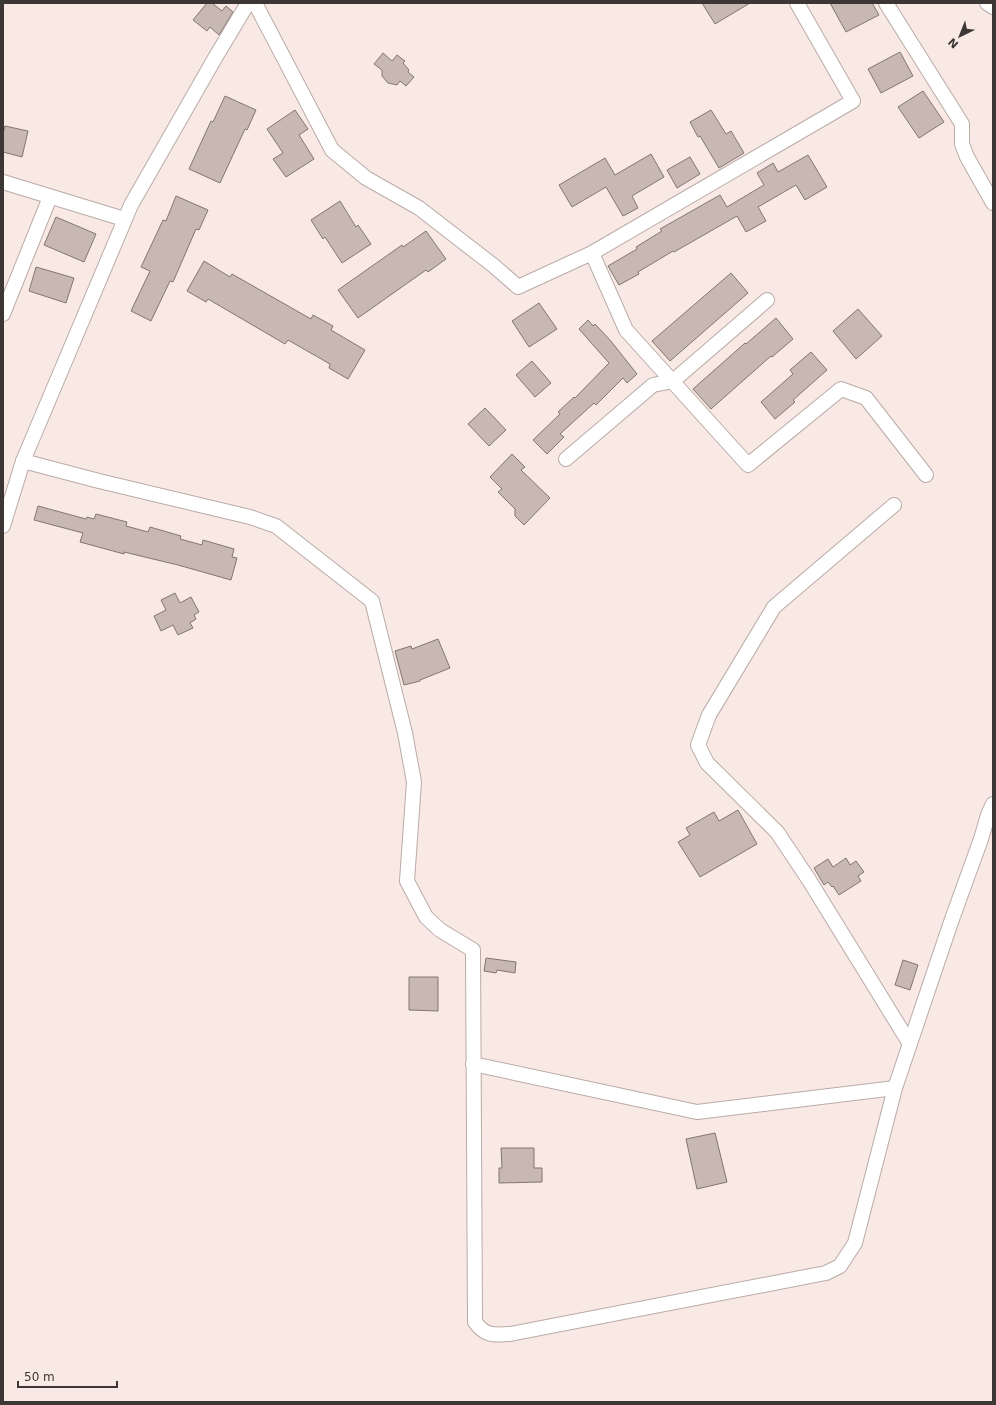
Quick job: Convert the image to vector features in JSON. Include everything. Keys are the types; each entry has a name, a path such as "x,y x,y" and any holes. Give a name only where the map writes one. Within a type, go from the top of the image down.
{"street":[{"path":"3,526 23,461 124,219 207,72 248,3"},
{"path":"255,3 332,150 366,178 419,208 494,266 518,287 592,253 853,101 797,3"},
{"path":"886,3 962,124 962,144 967,157 993,203"},
{"path":"987,3 993,8"},
{"path":"3,182 124,219"},
{"path":"3,314 50,197"},
{"path":"592,253 626,330 748,465 841,389 866,398 926,475"},
{"path":"566,459 653,384 673,381 767,300"},
{"path":"23,461 99,481 250,517 276,526 372,601 405,734 414,782 407,881 426,917 440,930 473,950 475,1322 480,1330 492,1335 510,1334 826,1273 840,1266 855,1243 895,1088 993,804"},
{"path":"894,505 774,607 709,715 698,745 708,763 777,832 809,880 910,1044"},
{"path":"473,1064 697,1112 895,1088"}],"building":[{"path":"207,3 212,3 222,11 226,6 233,12 219,35 210,27 207,31 193,20"},
{"path":"702,3 750,3 715,24"},
{"path":"830,3 872,3 879,15 846,32"},
{"path":"900,52 913,76 881,93 868,69"},
{"path":"383,53 392,61 397,55 405,61 403,63 409,70 408,72 414,77 406,86 400,81 397,85 388,83 382,76 382,70 374,64"},
{"path":"923,91 944,122 919,138 898,107"},
{"path":"225,96 256,110 247,130 245,129 220,183 189,169 211,121 213,122"},
{"path":"295,110 308,129 299,135 314,159 286,177 273,159 283,153 267,129"},
{"path":"711,110 726,134 731,131 744,153 719,168 700,136 698,137 690,122"},
{"path":"5,126 28,131 22,157 3,152 3,133"},
{"path":"651,154 664,177 632,196 638,208 623,216 606,187 572,207 559,185 605,158 615,175"},
{"path":"808,155 827,187 805,200 796,185 758,207 766,221 746,232 737,216 674,252 673,251 638,272 639,274 619,285 608,266 637,249 636,247 662,231 660,229 720,195 727,207 764,185 757,173 773,163 778,172"},
{"path":"690,157 700,174 677,188 667,170"},
{"path":"176,196 208,210 199,230 196,229 173,282 170,281 151,321 131,311 150,271 141,267 163,220 166,221"},
{"path":"340,201 356,227 358,225 371,244 342,263 325,237 323,239 311,220"},
{"path":"56,217 96,234 84,262 44,245"},
{"path":"426,231 446,259 428,272 426,270 358,318 338,290 402,245 403,247"},
{"path":"204,261 230,277 232,274 311,319 313,315 333,326 331,330 365,350 348,379 329,368 330,364 288,340 285,344 208,299 206,302 187,291"},
{"path":"36,267 74,278 66,303 29,291"},
{"path":"731,273 748,293 670,361 652,341"},
{"path":"539,303 557,329 529,347 512,321"},
{"path":"858,309 882,336 856,359 833,331"},
{"path":"776,318 793,339 772,357 771,356 711,409 693,389"},
{"path":"588,320 593,326 595,324 610,340 637,374 627,383 623,378 596,405 594,403 560,434 564,437 547,454 533,440 560,414 558,412 574,397 575,398 609,363 579,329"},
{"path":"811,352 827,370 793,400 795,402 775,419 761,402 793,374 790,370"},
{"path":"532,361 551,383 535,397 516,375"},
{"path":"485,408 506,430 489,446 468,424"},
{"path":"512,454 525,467 521,470 550,498 524,525 515,516 515,509 498,492 502,489 490,477"},
{"path":"38,506 86,519 87,517 94,519 96,514 127,522 126,526 148,532 150,527 181,536 180,539 202,545 203,540 234,549 232,557 237,558 231,580 178,565 124,552 124,554 80,542 83,533 34,520"},
{"path":"175,593 180,603 191,597 199,612 194,615 196,619 190,623 193,628 178,635 173,625 161,631 154,616 166,610 161,600"},
{"path":"438,639 450,668 420,681 404,685 395,651 411,646 412,649"},
{"path":"738,810 757,844 700,877 678,842 690,835 686,828 714,812 719,821"},
{"path":"846,858 850,865 856,861 864,872 858,876 861,881 839,895 833,886 832,887 828,882 824,885 814,868 828,859 833,867"},
{"path":"486,958 516,962 515,973 497,970 496,973 484,971"},
{"path":"903,960 918,965 910,990 895,985"},
{"path":"409,977 438,977 438,1011 409,1010"},
{"path":"715,1133 727,1182 697,1189 686,1139"},
{"path":"501,1148 534,1148 534,1168 542,1168 542,1182 499,1183 499,1168 502,1168"}]}
